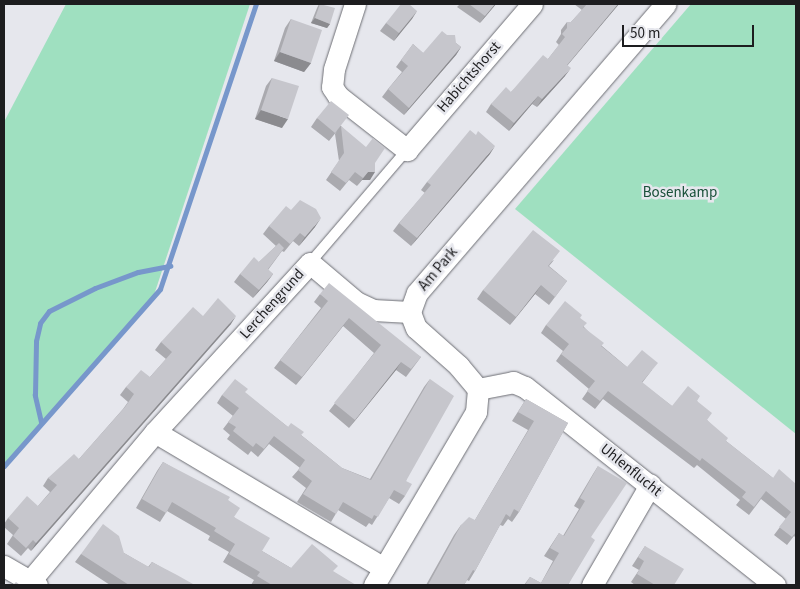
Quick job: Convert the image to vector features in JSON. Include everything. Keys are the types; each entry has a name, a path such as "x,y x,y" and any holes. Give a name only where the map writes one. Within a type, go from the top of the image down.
{"street":[{"path":"355,4 332,86 338,96 407,150"},
{"name":"Habichtshorst","path":"407,150 532,4"},
{"name":"Am Park","path":"410,312 417,292 666,4"},
{"name":"Lerchengrund","path":"33,583 155,432 310,263 356,302 373,310 410,312"},
{"path":"155,432 379,576 476,412 478,389 459,366 416,328 410,312"},
{"name":"Uhlenflucht","path":"478,389 513,382 525,387 775,585"},
{"path":"592,585 650,485"},
{"path":"4,566 33,583"}],"lane":[{"name":"Habichtshorst","path":"310,263 407,150"}],"green space":[{"path":"66,4 250,4 153,298 4,468 4,122"},
{"name":"Bosenkamp","path":"691,4 796,4 796,434 515,209"}],"building":[{"path":"320,4 335,8 330,24 315,18"},
{"path":"401,4 409,4 417,11 399,33 386,23"},
{"path":"469,4 495,4 485,16"},
{"path":"587,4 618,4 567,65 571,68 542,99 538,96 514,123 491,104 506,87 511,92 543,55 548,59 565,37 562,34 567,28 567,22 571,22"},
{"path":"291,19 322,30 311,63 280,52"},
{"path":"442,31 447,35 455,35 456,43 461,47 409,108 388,89 408,66 401,60 413,44 423,53"},
{"path":"272,78 299,86 288,119 261,110"},
{"path":"331,101 349,115 335,133 317,118"},
{"path":"341,126 366,147 373,138 385,148 375,163 375,172 368,172 363,178 355,172 346,183 331,172 344,153"},
{"path":"470,130 476,135 478,131 495,146 417,238 399,223 431,185 427,182"},
{"path":"300,200 316,209 321,218 305,237 300,233 290,244 269,226 286,206 291,210"},
{"path":"533,230 560,251 548,266 567,281 555,297 541,285 516,317 483,290"},
{"path":"279,243 284,248 268,269 273,274 259,290 240,274 254,257 259,262"},
{"path":"329,283 421,357 411,369 401,362 355,420 334,403 381,345 349,318 302,377 280,360 328,301 320,294"},
{"path":"218,298 236,316 36,543 33,540 26,548 13,536 19,528 8,518 27,496 38,506 57,485 48,478 74,454 79,459 125,407 134,394 126,387 141,370 150,377 172,352 161,342 193,307 203,316"},
{"path":"565,301 582,315 580,318 587,323 583,327 604,343 601,346 627,367 642,350 658,363 642,382 672,406 688,386 700,396 697,401 712,413 707,420 728,438 726,441 773,478 779,469 796,484 796,532 792,537 779,527 791,512 766,491 754,507 742,497 746,492 702,458 700,461 608,391 600,401 587,391 595,381 561,354 569,344 546,325"},
{"path":"235,379 248,389 245,392 288,427 291,423 304,432 301,435 342,468 371,480 430,379 454,396 406,481 412,484 405,496 394,490 378,517 374,515 372,519 343,502 336,514 303,494 312,481 298,470 305,460 274,436 264,449 256,443 253,447 233,431 236,427 228,422 239,408 222,395"},
{"path":"526,399 568,423 519,512 514,509 510,517 506,514 475,571 473,570 464,585 428,585 461,525 469,517 475,520 534,421 518,412"},
{"path":"163,462 230,497 228,500 240,508 234,517 270,538 262,551 291,568 312,544 338,566 333,571 356,585 272,585 257,576 260,572 229,554 235,544 214,531 216,528 172,502 166,513 142,499"},
{"path":"598,466 627,483 591,537 595,540 568,585 525,585 530,577 541,583 559,553 550,548 559,533 564,536 585,501 580,498"},
{"path":"103,524 119,536 124,553 149,567 152,562 193,584 129,585 81,554"},
{"path":"645,546 684,569 674,585 655,585 637,574 644,561 638,557"}],"waterway":[{"path":"4,466 160,289 256,4"},
{"path":"41,422 35,395 36,341 40,323 49,311 95,288 138,272 170,266"}]}
